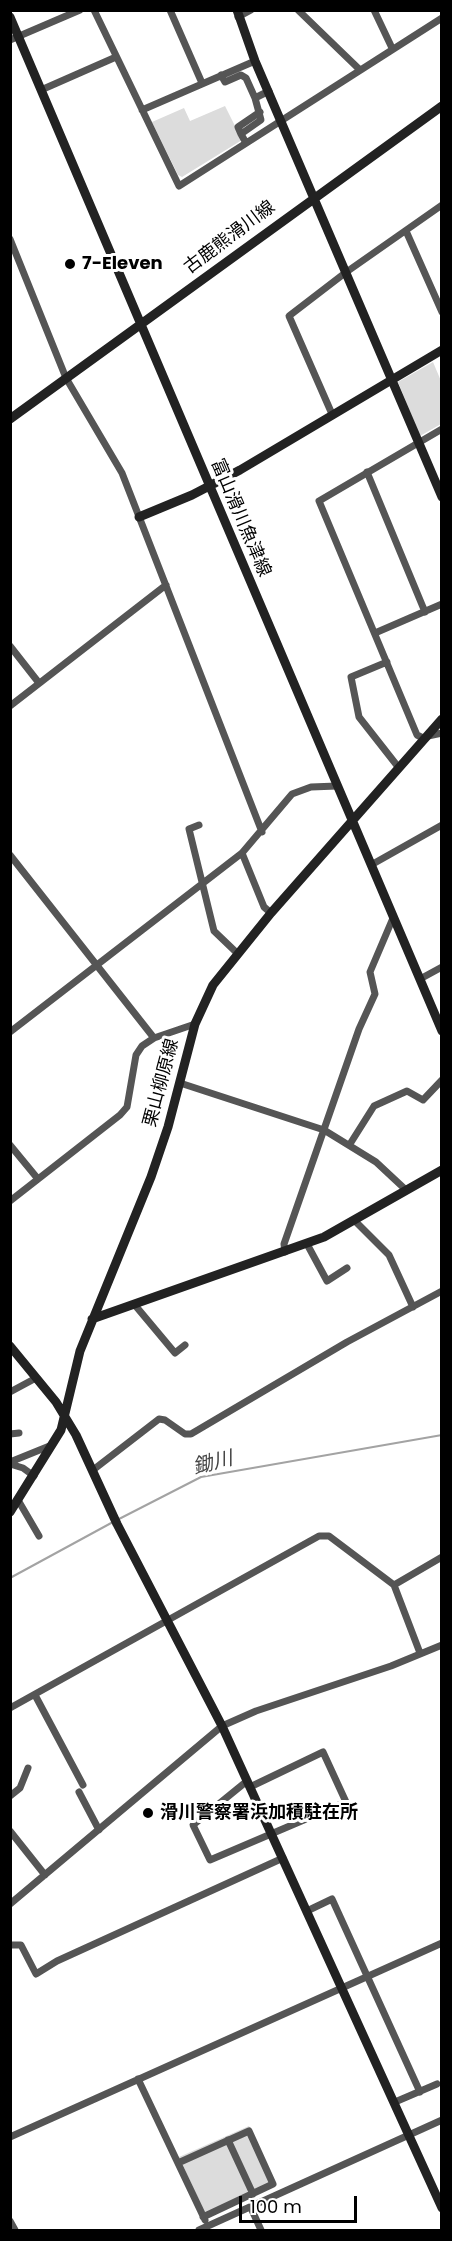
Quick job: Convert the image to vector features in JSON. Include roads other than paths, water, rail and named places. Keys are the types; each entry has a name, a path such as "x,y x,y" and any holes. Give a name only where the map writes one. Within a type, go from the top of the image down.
{"main road":[{"path":"237,14 441,497"},
{"name":"富山滑川魚津線","path":"10,17 15,39 41,90 441,1031"},
{"name":"古鹿熊滑川線","path":"10,419 441,106"},
{"path":"139,517 240,470 441,350"},
{"name":"栗山柳原線","path":"10,1512 54,1444 65,1416 72,1375 92,1319 151,1177 180,1083 195,1023 213,985 271,913 427,738 441,719"},
{"path":"92,1319 307,1244 441,1170"},
{"path":"10,1346 65,1416 93,1470 117,1524 222,1726 395,2102 441,2208"}],"street":[{"path":"15,39 80,10"},
{"path":"94,10 179,186 441,18"},
{"path":"170,10 202,83"},
{"path":"237,14 252,10"},
{"path":"297,10 359,69"},
{"path":"374,10 392,48"},
{"path":"41,90 116,57"},
{"path":"142,110 255,61"},
{"path":"221,75 225,82 241,75 246,78 255,98 261,120 238,127 246,143"},
{"path":"255,98 269,91"},
{"path":"332,414 289,316 345,273 441,206"},
{"path":"406,231 441,312"},
{"path":"10,239 66,378 122,473 262,832"},
{"path":"441,429 319,501 417,735 427,738 441,733"},
{"path":"368,472 425,612"},
{"path":"10,706 166,585"},
{"path":"375,633 441,604"},
{"path":"10,646 39,683"},
{"path":"387,662 351,677 359,717 399,768"},
{"path":"10,1032 242,853 292,794 311,788 337,786"},
{"path":"199,825 189,829 214,931 237,953"},
{"path":"371,865 441,825"},
{"path":"242,853 264,907 271,913"},
{"path":"10,855 154,1038"},
{"path":"285,1252 284,1244 359,1029 375,994 370,972 393,918"},
{"path":"420,979 441,967"},
{"path":"10,1201 120,1115 127,1107 136,1055 142,1046 154,1038 195,1023"},
{"path":"350,1144 374,1106 407,1091 423,1100 441,1080"},
{"path":"180,1083 324,1130 376,1162 406,1190"},
{"path":"10,1145 38,1179"},
{"path":"354,1220 388,1255 413,1306"},
{"path":"307,1244 327,1281 347,1268"},
{"path":"93,1470 159,1419 165,1420 185,1434 191,1434 441,1291"},
{"path":"134,1304 175,1353 185,1346"},
{"path":"10,1392 36,1377"},
{"path":"10,1463 54,1444"},
{"path":"10,1463 34,1476"},
{"path":"18,1500 39,1536"},
{"path":"10,1708 319,1536 329,1536 394,1585 420,1653"},
{"path":"394,1585 441,1557"},
{"path":"10,1904 222,1726 256,1711 391,1666 441,1645"},
{"path":"35,1695 83,1785"},
{"path":"323,1752 346,1802 210,1860 193,1825 249,1784 323,1752"},
{"path":"10,1796 20,1788 28,1768"},
{"path":"79,1792 99,1830"},
{"path":"10,1831 45,1875"},
{"path":"10,1945 21,1945 36,1974 57,1961 283,1858"},
{"path":"307,1911 332,1899 420,2092"},
{"path":"10,2137 441,1943"},
{"path":"138,2079 208,2226"},
{"path":"395,2102 437,2084"},
{"path":"199,2230 441,2120"},
{"path":"178,2163 249,2131 273,2184 203,2217"},
{"path":"228,2140 253,2194"},
{"path":"251,2208 261,2230"},
{"path":"10,2221 15,2230"}],"waterway":[{"name":"鋤川","path":"119,1519 201,1477 442,1435"},
{"name":"鋤川","path":"10,1578 113,1522"}],"place":[{"name":"7-Eleven","path":"70,264"},
{"name":"滑川警察署浜加積駐在所","path":"148,1813"}]}
